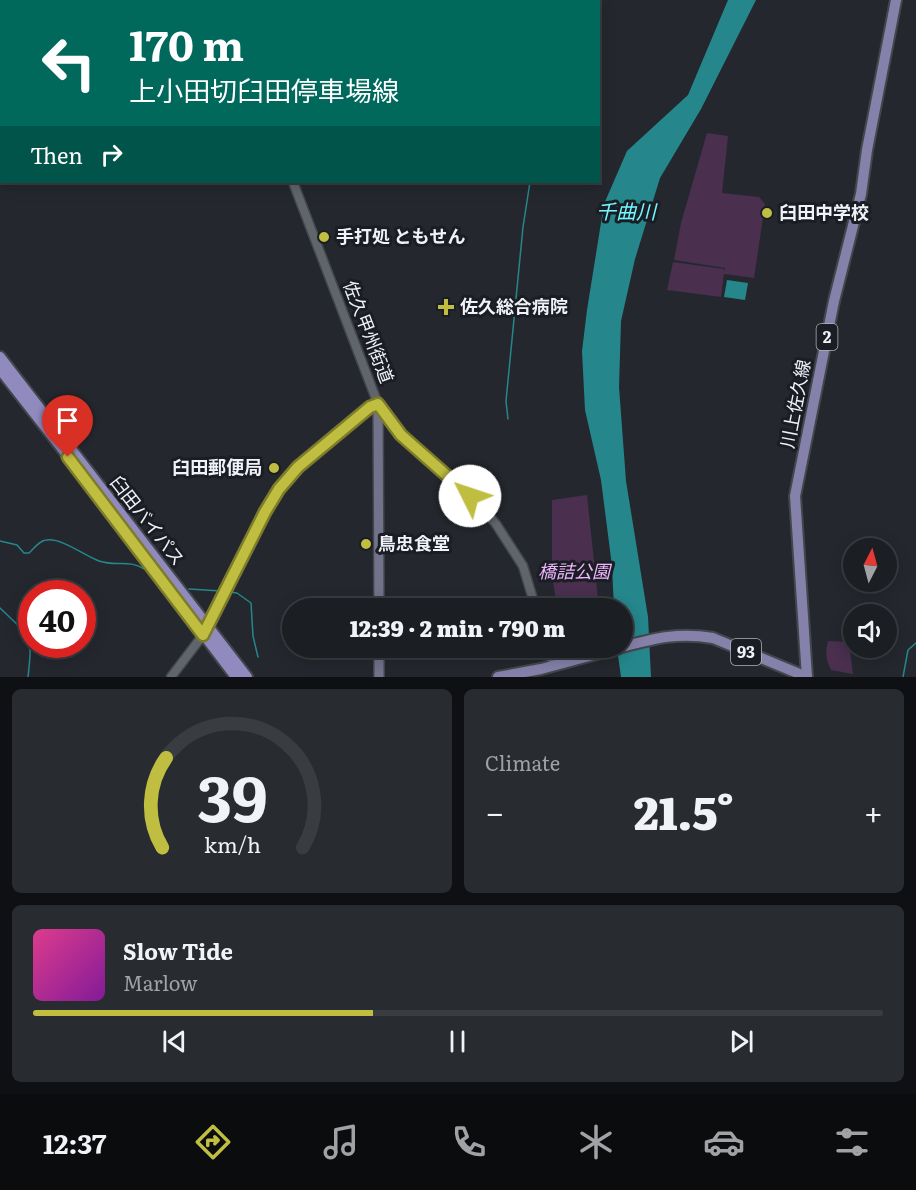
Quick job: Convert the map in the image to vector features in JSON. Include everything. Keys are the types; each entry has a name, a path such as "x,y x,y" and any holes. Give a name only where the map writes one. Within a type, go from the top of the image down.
{"highway":[{"name":"臼田バイパス","path":"0,357 206,630 236,677"},
{"name":"臼田バイパス","path":"0,369 206,630 247,677"}],"main road":[{"name":"川上佐久線","path":"807,677 795,496 834,301 861,194 872,120 896,0"},
{"name":"佐久甲州街道","path":"378,404 379,598"},
{"path":"206,630 265,512 287,478 361,413 378,404"},
{"name":"93","path":"633,645 670,635 683,634 713,638 807,677"},
{"path":"379,658 379,677"},
{"name":"93","path":"498,677 582,658"}],"street":[{"name":"佐久甲州街道","path":"292,183 378,404"},
{"path":"378,404 401,435 476,501 496,524 523,566 533,598"},
{"path":"171,677 206,630"},
{"path":"555,658 559,664"}],"green space":[{"path":"707,133 728,136 722,193 759,197 765,204 754,278 724,274 721,297 667,290 673,262 724,269 725,272 725,268 674,260 681,223"},
{"name":"橋詰公園","path":"587,495 598,598 555,598 552,573 552,500"},
{"path":"828,641 843,642 843,658 851,658 853,674 831,670 826,649"}],"water":[{"name":"千曲川","path":"728,0 756,0 701,109 660,178 635,259 621,321 619,387 626,481 648,617 651,677 621,677 618,658 633,658 633,598 613,598 612,566 601,480 585,410 582,351 604,204 627,151 688,95"},
{"path":"727,280 748,283 745,300 724,297"}],"waterway":[{"path":"508,419 506,401 523,227 530,183"},
{"path":"0,541 17,545 24,553 29,553 42,541 53,540 99,561 133,564 144,569"},
{"path":"189,589 221,591"},
{"path":"229,592 237,593 251,603 253,636 258,657"},
{"path":"0,608 28,637 30,644 28,677"},
{"path":"903,677 908,650 916,643"}],"place":[{"name":"臼田中学校","path":"767,213"},
{"name":"手打処 ともせん","path":"324,237"},
{"name":"佐久総合病院","path":"446,307"},
{"name":"臼田郵便局","path":"274,468"},
{"name":"鳥忠食堂","path":"366,544"}],"route":[{"path":"68,457 203,635 265,512 287,478 370,407 378,404 401,435 470,496"}]}
